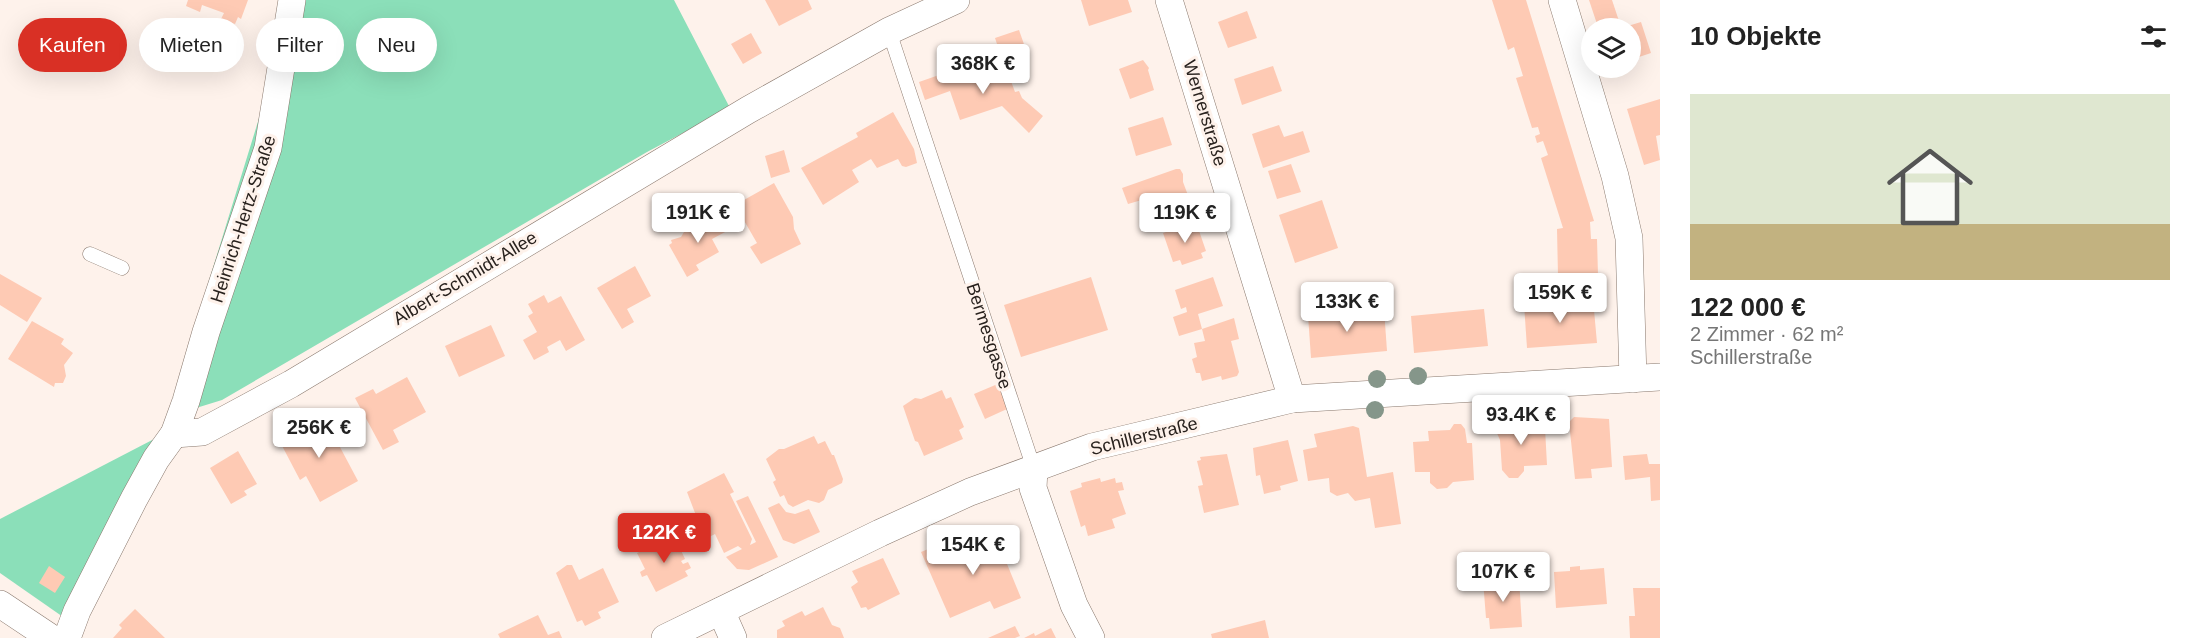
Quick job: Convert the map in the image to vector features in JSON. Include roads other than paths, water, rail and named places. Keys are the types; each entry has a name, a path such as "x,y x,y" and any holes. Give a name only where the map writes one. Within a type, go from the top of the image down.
{"street":[{"name":"Heinrich-Hertz-Straße","path":"174,434 268,148 292,0"},
{"name":"Albert-Schmidt-Allee","path":"174,434 202,432 291,384 564,219 889,31 956,0"},
{"name":"Wernerstraße","path":"1169,0 1292,399"},
{"path":"1562,0 1615,176 1629,238 1633,379"},
{"name":"Schillerstraße","path":"665,638 970,492 1092,447 1292,399 1660,377"},
{"path":"67,638 77,611 134,499 174,434"},
{"name":"Bermesgasse","path":"1034,469 1033,488 1074,605 1091,638"},
{"path":"0,604 51,638"},
{"path":"721,611 733,638"}],"lane":[{"name":"Bermesgasse","path":"889,31 1034,469"},
{"path":"90,254 122,268"}]}
